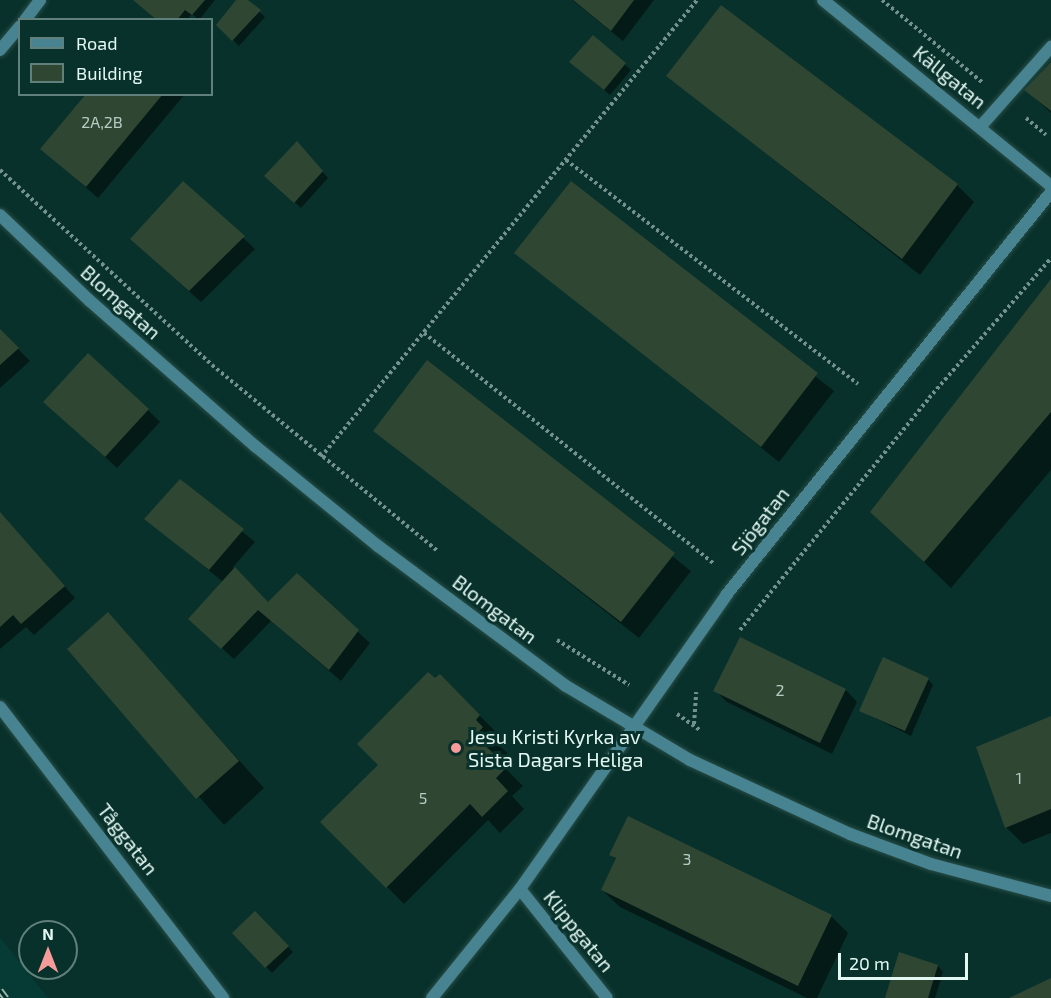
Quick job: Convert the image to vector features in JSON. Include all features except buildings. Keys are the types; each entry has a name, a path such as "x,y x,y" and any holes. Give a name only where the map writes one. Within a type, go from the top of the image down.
{"street":[{"path":"26,18 40,0"},
{"name":"Källgatan","path":"823,0 981,126 1051,186"},
{"path":"0,50 18,28"},
{"path":"981,126 1051,47"},
{"name":"Sjögatan","path":"520,889 651,699 734,585 1051,192"},
{"name":"Blomgatan","path":"0,215 107,316 378,546 566,686 632,728 755,793 862,839 931,864 1051,896"},
{"name":"Tåggatan","path":"0,707 223,998"},
{"path":"432,998 520,889"},
{"name":"Klippgatan","path":"520,889 607,998"}],"path":[{"path":"321,457 697,0"},
{"path":"882,0 1046,135"},
{"path":"566,160 860,385"},
{"path":"0,170 131,294 321,457 442,554"},
{"path":"737,634 929,398 1051,258"},
{"path":"424,333 717,566"},
{"path":"551,635 694,724 705,736"},
{"path":"694,724 698,686"}],"shaded area":[{"path":"0,937 18,960 18,980 34,980 48,998 0,998"}],"railway":[{"path":"0,990 6,998"}],"place":[{"name":"Jesu Kristi Kyrka av Sista Dagars Heliga","path":"456,748"}]}
